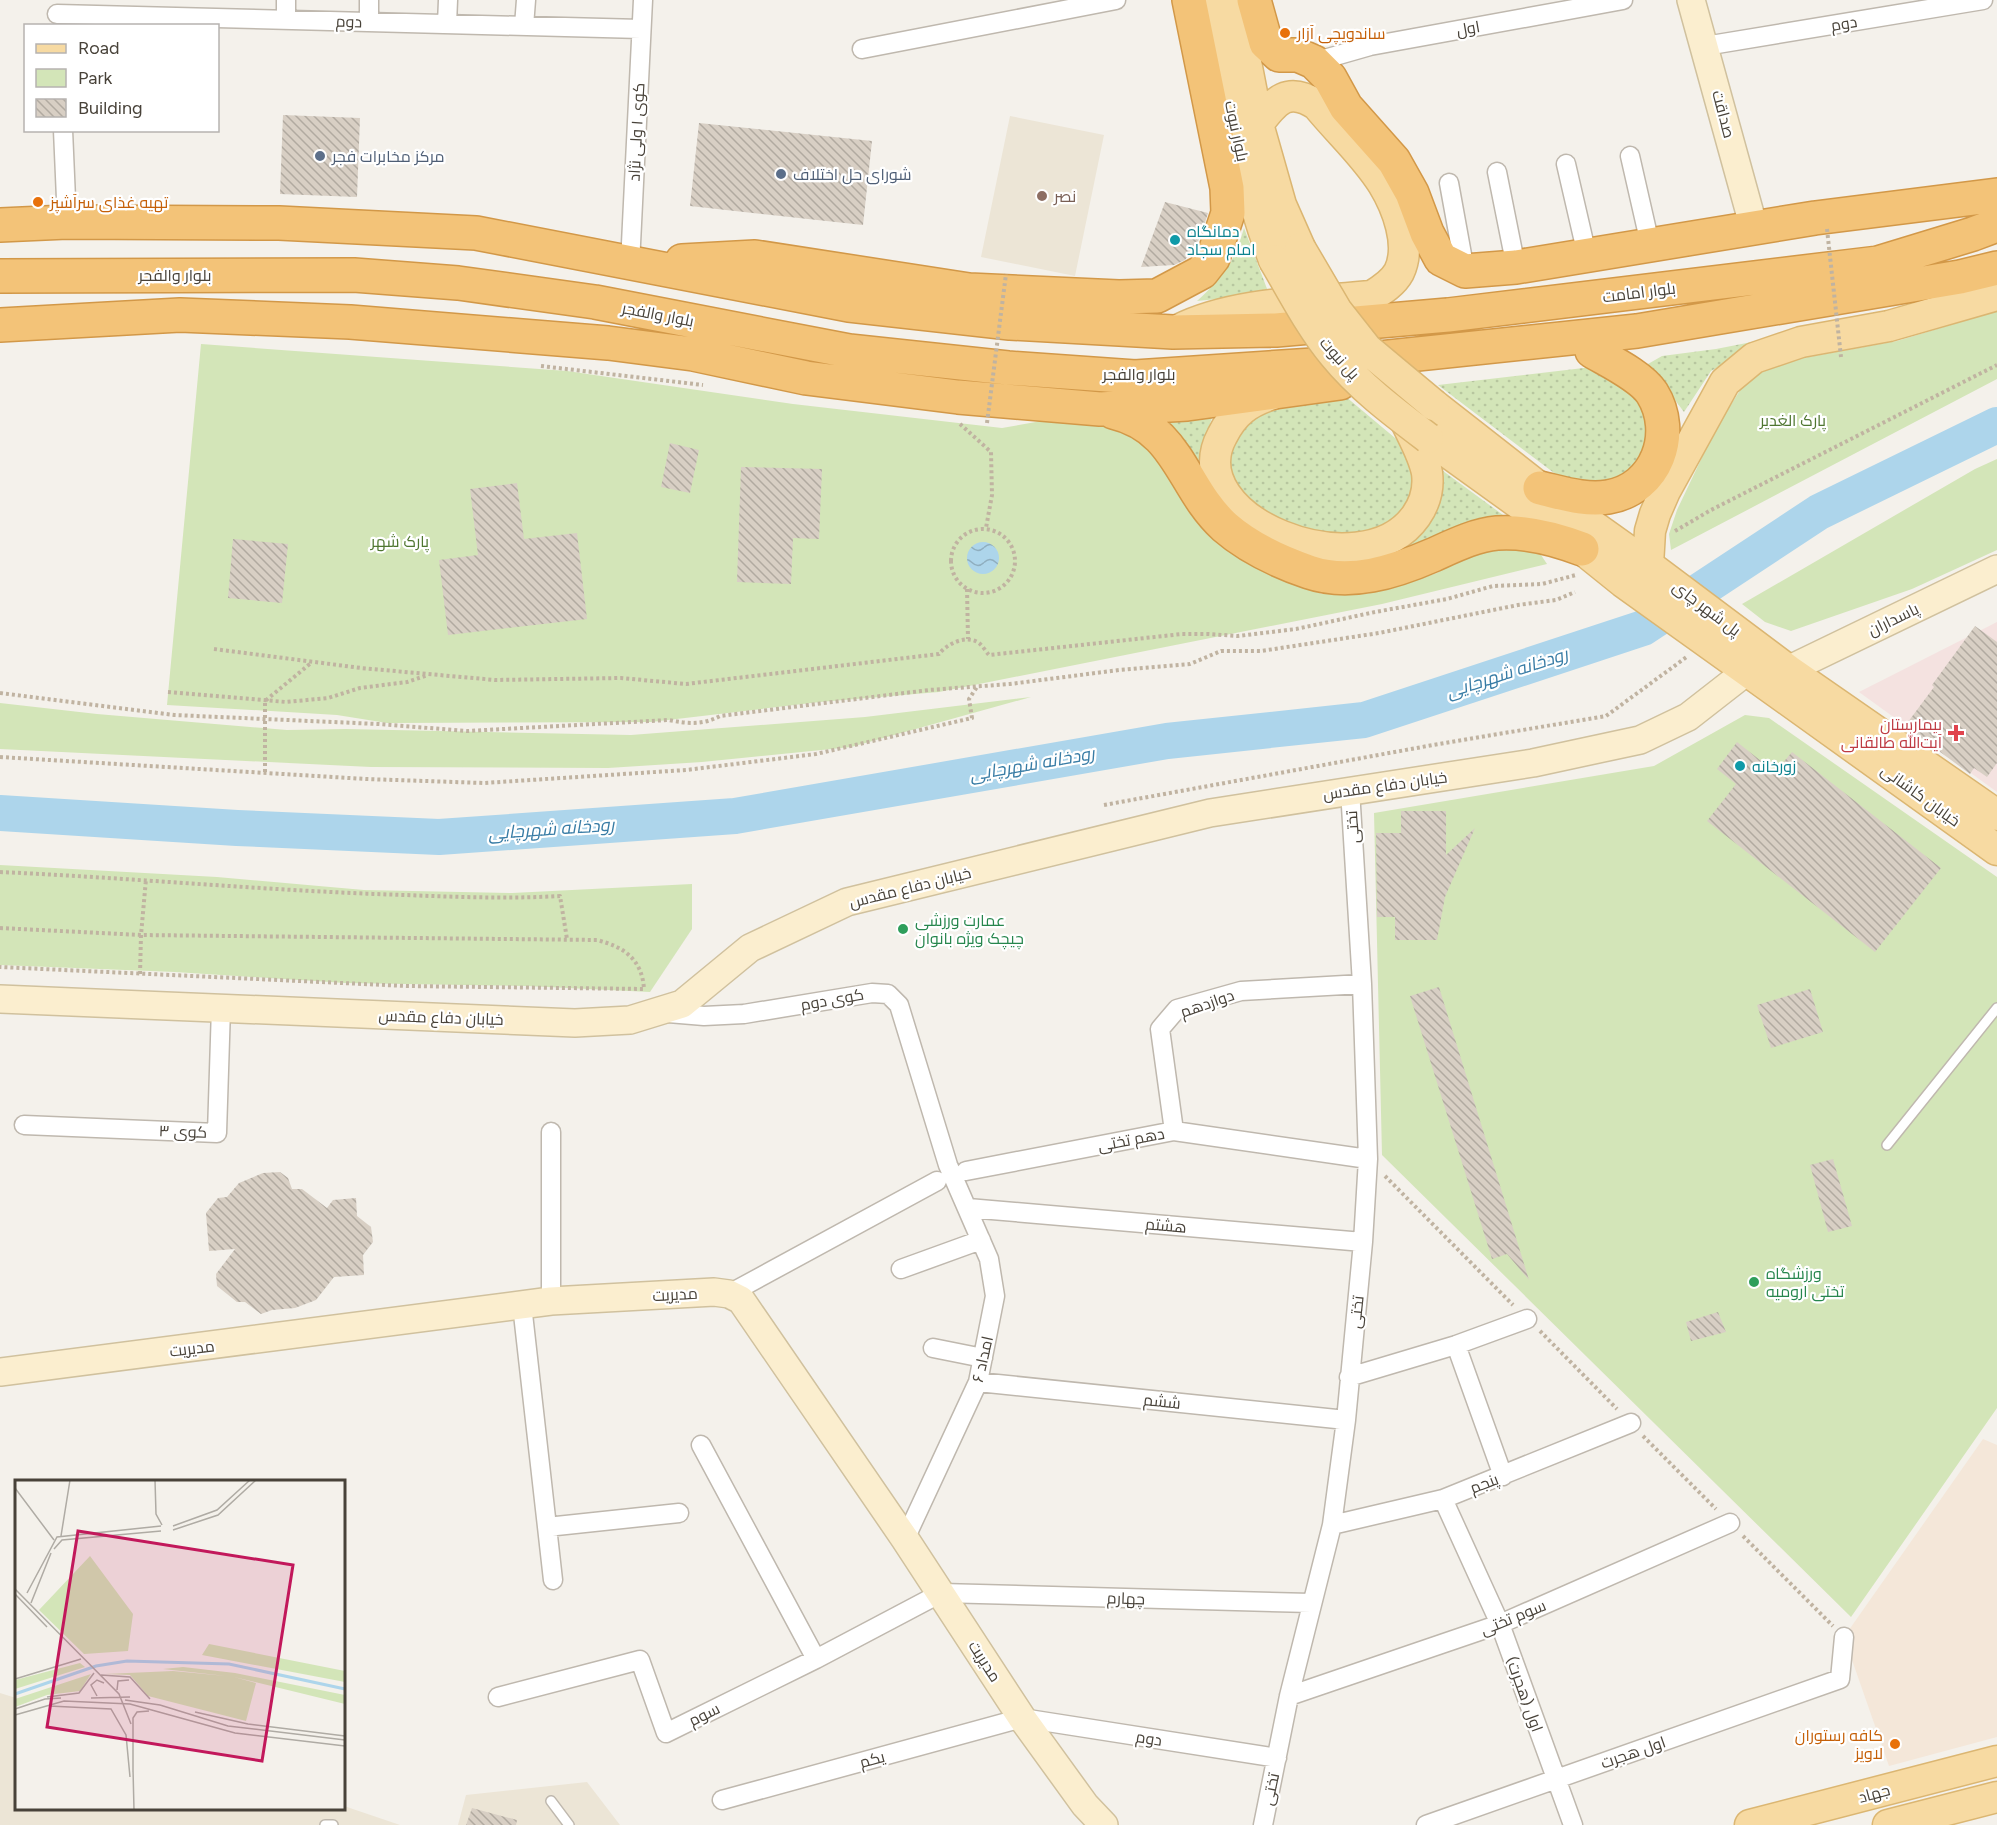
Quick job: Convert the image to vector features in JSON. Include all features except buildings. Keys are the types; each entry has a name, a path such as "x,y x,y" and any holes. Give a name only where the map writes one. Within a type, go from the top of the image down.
{"highway":[{"path":"630,264 755,257 969,290 1119,297 1157,296 1202,272 1213,258 1228,213 1227,188 1189,0"},
{"path":"1254,0 1266,43 1280,55 1298,55 1314,62 1330,78 1346,107 1394,161 1412,193 1427,233 1441,259 1465,271 1516,267 1815,218 1997,195"},
{"path":"0,225 67,222 279,223 476,234 849,305 1010,323 1173,332"},
{"name":"بلوار امامت","path":"1173,332 1276,330 1448,315 1878,263 1997,225"},
{"path":"0,325 180,315 362,323 608,343 693,354 806,378 958,397 1100,409 1187,404 1592,351 1637,331 1960,277 1997,268"},
{"name":"بلوار والفجر","path":"0,276 354,275 458,283 583,300 849,351 1008,368 1135,377 1313,365 1637,331"},
{"path":"1540,488 1583,497 1609,497 1637,486 1654,468 1663,446 1661,416 1652,392 1629,372 1592,351"},
{"path":"1100,409 1126,415 1153,429 1178,458 1202,500 1224,526 1272,557 1311,572 1343,578 1371,576 1418,562 1470,539 1498,533 1554,539 1577,559"}],"main road":[{"name":"بلوار نبوت","path":"1210,0 1244,168 1258,218 1287,254"},
{"name":"بلوار نبوت","path":"1234,0 1258,124 1281,205 1287,254"},
{"path":"1173,332 1200,318 1236,310 1372,296 1387,286 1398,273 1404,249 1396,212 1382,183 1317,105 1303,96 1286,97 1270,107 1258,124"},
{"name":"پل نبوت","path":"1287,254 1367,349 1540,488"},
{"name":"پل نبوت","path":"1287,254 1311,324 1335,356 1368,389 1577,559"},
{"path":"1648,565 1650,531 1654,513 1665,491 1725,382 1754,358 1801,342 1889,326 1997,295"},
{"path":"1281,391 1244,406 1228,424 1216,445 1215,471 1225,494 1240,511 1279,535 1305,545 1325,549 1368,546 1386,541 1403,532 1423,505 1427,488 1427,471 1417,430"},
{"name":"پل شهر چای","path":"1540,488 1648,565 1757,662"},
{"name":"پل شهر چای","path":"1577,559 1623,582 1757,662"},
{"name":"خیابان کاشانی","path":"1757,662 1997,815"},
{"name":"خیابان کاشانی","path":"1757,662 1997,849"},
{"name":"جهاد","path":"1750,1825 1997,1761"},
{"path":"1888,1825 1997,1797"}],"street":[{"path":"286,0 286,20"},
{"path":"369,0 369,22"},
{"path":"447,24 448,0"},
{"path":"524,26 526,0"},
{"name":"کوی ۱ ولی نژاد","path":"630,264 643,0"},
{"path":"862,49 1116,0"},
{"name":"اول","path":"1314,62 1370,46 1623,0"},
{"name":"صداقت","path":"1691,0 1754,228"},
{"name":"دوم","path":"1705,46 1983,0"},
{"name":"دوم","path":"57,13 138,8 211,9 286,20 641,29"},
{"path":"63,132 67,222"},
{"path":"1630,156 1650,244"},
{"path":"1566,164 1587,255"},
{"path":"1497,172 1516,267"},
{"path":"1449,183 1465,271"},
{"name":"پاسداران","path":"1757,662 1997,569"},
{"name":"خیابان دفاع مقدس","path":"0,999 575,1023 630,1020 682,1004 750,948 847,902 1210,813 1533,763 1640,740 1688,717 1757,662"},
{"name":"تختی","path":"1263,1825 1289,1696 1332,1525 1346,1419 1363,1242 1368,1159 1362,984 1350,790"},
{"name":"دوازدهم","path":"1174,1131 1160,1029 1177,1009 1241,991 1362,984"},
{"name":"کوی دوم","path":"658,1012 704,1016 744,1014 872,993 888,994 898,1005 952,1175"},
{"name":"کوی ۳","path":"24,1125 217,1133 221,1008"},
{"name":"دهم تختی","path":"729,1294 952,1175 1174,1131 1368,1159"},
{"path":"551,1132 551,1301"},
{"name":"امداد ۶","path":"905,1539 978,1382 995,1296 989,1259 952,1175"},
{"name":"هشتم","path":"968,1208 1363,1242"},
{"path":"901,1269 981,1240"},
{"name":"مدیریت","path":"0,1372 551,1301 714,1292 729,1294 741,1300 905,1539 1022,1718 1090,1815 1104,1825"},
{"path":"522,1305 553,1580"},
{"path":"1349,1377 1456,1345 1527,1319"},
{"path":"1456,1345 1503,1476"},
{"path":"933,1348 983,1358"},
{"name":"ششم","path":"978,1382 1346,1419"},
{"name":"پنجم","path":"1332,1525 1443,1499 1631,1423"},
{"path":"702,1444 816,1659"},
{"name":"اول (هجرت)","path":"1443,1499 1500,1624 1573,1825"},
{"path":"547,1527 680,1513"},
{"name":"سوم تختی","path":"1289,1696 1500,1624 1730,1522"},
{"name":"سوم","path":"498,1697 640,1660 666,1733 816,1659 941,1593"},
{"name":"چهارم","path":"941,1593 1311,1603"},
{"name":"اول هجرت","path":"1426,1825 1840,1679 1844,1637"},
{"name":"دوم","path":"1022,1718 1277,1758"},
{"name":"یکم","path":"722,1800 1022,1718"}],"lane":[{"path":"1887,1145 1997,1009"},
{"path":"551,1801 569,1825"},
{"path":"325,1825 333,1825"}],"path":[{"path":"1827,229 1841,357"},
{"path":"987,423 1006,274"},
{"path":"1839,349 1850,347"},
{"path":"536,365 707,385"},
{"path":"1670,534 1711,510 1997,365"},
{"path":"982,412 994,412"},
{"path":"959,424 991,452 992,495 986,528"},
{"path":"986,528 1004,536 1011,544 1015,554 1015,564 1007,583 989,592 978,592 967,589 958,582 953,572 952,550 966,533 986,528"},
{"path":"214,649 311,663 495,680 621,678 686,684 939,654 946,645 968,639 979,643 988,656 1182,634 1238,636 1296,629 1446,599 1493,586 1542,584 1580,574 1577,559"},
{"path":"967,589 968,639"},
{"path":"0,693 174,715 378,723 467,731 669,720 691,724 710,721 720,716 929,690 1010,684 1119,669 1190,664 1221,651 1261,651 1379,633 1556,600 1575,592"},
{"path":"1104,805 1606,716 1685,660 1689,655 1685,649"},
{"path":"265,701 311,663"},
{"path":"168,692 286,702 328,698 360,688 407,682 431,674"},
{"path":"0,757 366,779 484,783 686,770 816,754 972,718 969,699 977,687"},
{"path":"265,701 265,772"},
{"path":"0,872 371,894 519,898 560,896 567,939"},
{"path":"140,974 146,879"},
{"path":"0,928 141,935 597,940 612,944 628,953 638,966 644,989 406,986 0,967"},
{"path":"1368,1159 1844,1637"}],"shaded area":[{"name":"نصر","path":"1010,116 1104,135 1075,276 981,257"},
{"name":"بیمارستان آیت‌الله طالقانی","path":"1997,622 1997,792 1859,692"},
{"path":"1983,1439 1997,1445 1997,1737 1889,1766 1844,1637"},
{"path":"0,1693 15,1698 15,1810 345,1810 345,1806 400,1825 0,1825"},
{"path":"587,1782 620,1825 458,1825 466,1795"}],"green space":[{"path":"1244,228 1269,294 1197,301 1227,268"},
{"name":"پارک الغدیر","path":"1997,311 1997,379 1671,550 1669,534 1677,510 1716,428 1746,381 1775,363 1897,341"},
{"path":"1767,339 1711,371 1684,412 1648,364 1662,356"},
{"name":"پارک شهر","path":"201,344 567,371 793,404 1002,428 1047,420 1124,429 1143,440 1253,566 1322,594 1366,594 1399,586 1437,573 1472,554 1498,548 1527,549 1541,555 1547,564 1382,604 939,692 820,702 651,722 387,723 337,715 167,705"},
{"path":"1592,367 1642,396 1651,446 1622,484 1574,488 1438,385"},
{"path":"1339,391 1407,448 1416,488 1394,529 1356,540 1269,521 1230,480 1229,446 1243,418"},
{"path":"1143,414 1213,414 1206,437 1207,486"},
{"path":"1997,459 1997,550 1912,589 1791,631 1765,622 1742,604 1975,469"},
{"path":"1439,468 1518,526 1399,558 1435,515 1441,499"},
{"path":"1031,697 851,747 702,762 608,768 371,767 0,749 0,703 97,714 287,730 346,729 631,735 865,717"},
{"name":"ورزشگاه تختی ارومیه","path":"1745,715 1769,718 1997,877 1997,1408 1851,1617 1382,1155 1374,813 1654,766"},
{"path":"0,865 217,877 364,890 512,893 692,884 692,929 650,992 527,986 345,983 175,972 0,965"}],"water":[{"path":"983,542 994,547 999,558 994,569 983,574 972,569 967,558 972,547"}],"waterway":[{"name":"رودخانه شهرچایی","path":"0,813 237,828 439,837 735,816 1167,741 1364,720 1643,628 1819,512 1997,425"}],"place":[{"name":"ساندویچی آزار","path":"1285,33"},
{"name":"مرکز مخابرات فجر","path":"320,156"},
{"name":"شورای حل اختلاف","path":"781,174"},
{"name":"نصر","path":"1042,196"},
{"name":"تهیه غذای سرآشپز","path":"38,202"},
{"name":"دمانگاه امام سجاد","path":"1175,240"},
{"name":"بیمارستان آیت‌الله طالقانی","path":"1956,733"},
{"name":"زورخانه","path":"1740,766"},
{"name":"عمارت ورزشی چیچک ویژه بانوان","path":"903,929"},
{"name":"ورزشگاه تختی ارومیه","path":"1754,1282"},
{"name":"کافه رستوران لاویز","path":"1895,1744"}]}
